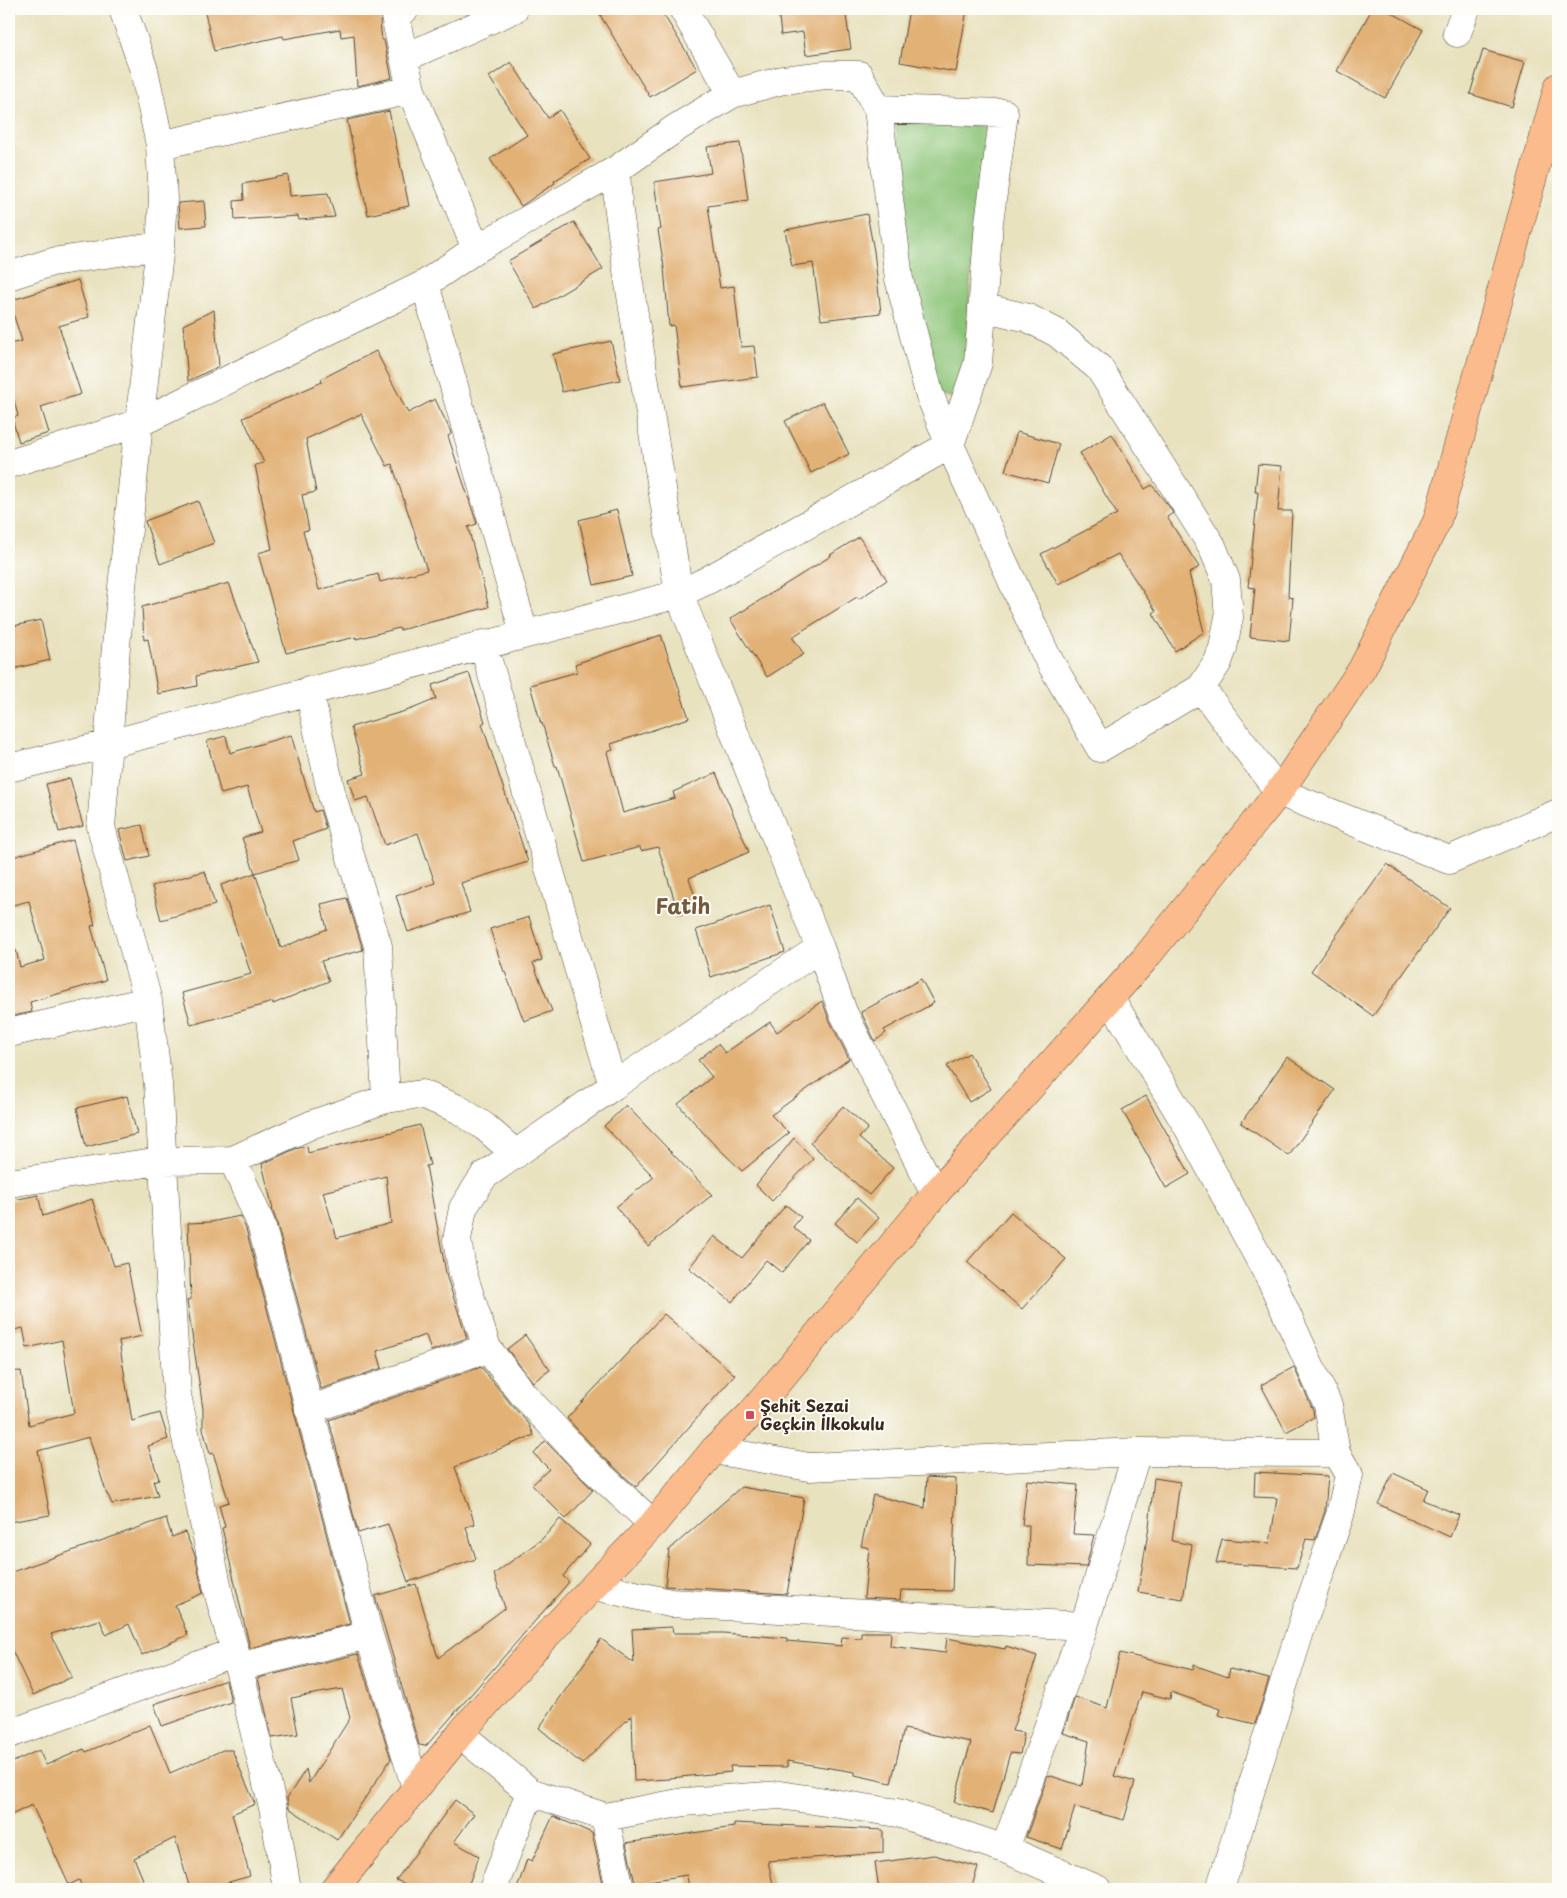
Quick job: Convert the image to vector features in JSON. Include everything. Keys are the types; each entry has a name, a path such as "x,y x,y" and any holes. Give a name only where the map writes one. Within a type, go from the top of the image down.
{"main road":[{"path":"334,1889 460,1734 542,1640 653,1524 714,1450 750,1415 935,1194 1143,961 1279,792 1362,669 1436,521 1558,86"}],"street":[{"path":"124,9 144,70 160,145 163,198 160,246 117,634 101,827 148,1002 158,1084 161,1161 177,1395 220,1599 274,1812 287,1889"},
{"path":"405,9 395,16 411,90 476,249"},
{"path":"404,58 514,9"},
{"path":"683,9 732,94"},
{"path":"9,464 139,424 425,284 476,249 616,170 676,128 732,94 783,80 826,75 859,75 878,109 899,279 929,393 950,445 1046,655 1100,748 1201,688 1220,655 1227,632 1229,617 1226,580 1212,546 1099,368 1057,334 1028,318 982,308"},
{"path":"160,145 411,90"},
{"path":"9,768 109,744 524,633 679,594 708,580 950,445 978,363 989,222 1004,113 878,109"},
{"path":"616,170 618,204 628,277 679,594 820,948 843,1012 935,1194"},
{"path":"9,276 52,262 160,246"},
{"path":"425,284 524,633"},
{"path":"483,644 613,1086"},
{"path":"1201,688 1279,792 1449,860 1558,813"},
{"path":"309,690 332,796 378,946 386,1099"},
{"path":"653,1524 587,1463 522,1393 487,1348 463,1274 457,1240 463,1208 484,1176 613,1086 820,948"},
{"path":"1110,998 1189,1129 1272,1282 1328,1405 1336,1453 1349,1475 1340,1515 1302,1625 1220,1889"},
{"path":"9,1033 148,1002"},
{"path":"9,1183 161,1161 233,1160 313,1124 386,1099 422,1094 458,1108 485,1127 516,1154"},
{"path":"233,1160 261,1224 369,1635 416,1788"},
{"path":"309,1410 487,1348"},
{"path":"714,1450 809,1466 1137,1452 1336,1453"},
{"path":"1005,1849 1084,1626 1137,1452"},
{"path":"595,1586 670,1603 1084,1626"},
{"path":"9,1734 236,1659 369,1635"},
{"path":"460,1734 530,1792 605,1818 684,1802 780,1795 898,1813 1005,1849 1097,1889"},
{"path":"493,1889 530,1792"},
{"path":"605,1818 620,1889"}],"green space":[{"path":"896,119 993,127 972,248 966,357 952,398 937,393 906,273"}],"building":[{"path":"204,9 382,9 380,22 382,40 384,40 392,78 357,86 354,35 341,37 340,29 284,39 283,36 214,51"},
{"path":"611,9 660,9 697,69 650,97 600,15"},
{"path":"778,9 845,9 851,49 806,55 803,32 781,35"},
{"path":"909,9 967,9 956,72 900,62"},
{"path":"1372,9 1385,9 1423,30 1385,98 1337,71"},
{"path":"1483,50 1525,62 1512,107 1470,94"},
{"path":"511,62 548,118 560,110 590,159 554,181 555,183 521,206 490,159 527,135 489,77"},
{"path":"389,111 409,206 368,215 347,120"},
{"path":"740,143 748,200 708,206 720,288 734,286 741,347 754,346 758,377 682,387 674,325 669,326 664,267 658,230 661,229 654,182 711,173 707,147"},
{"path":"288,175 290,196 328,193 335,217 299,220 298,216 235,220 234,201 244,200 243,184"},
{"path":"204,201 206,226 180,228 178,203"},
{"path":"867,214 874,251 881,313 821,320 813,263 792,266 785,230"},
{"path":"574,222 603,269 536,309 508,261"},
{"path":"78,280 89,317 59,326 81,394 41,407 49,433 19,442 12,418 18,416 9,381 9,344 22,341 9,301"},
{"path":"214,310 219,366 188,381 183,325"},
{"path":"611,341 620,380 562,392 553,354"},
{"path":"376,351 408,413 435,399 450,430 451,434 448,436 477,524 468,527 489,607 400,630 399,628 286,653 258,553 272,549 255,465 264,463 243,418 322,382 321,379","holes":["361,414 387,466 392,464 427,570 380,582 378,574 319,590 303,531 309,530 302,495 316,492 306,439"]},
{"path":"823,402 849,454 811,473 785,421"},
{"path":"1017,432 1059,444 1048,483 1005,471"},
{"path":"1112,434 1145,489 1152,485 1170,508 1173,513 1167,517 1199,567 1189,573 1204,632 1175,651 1153,613 1156,611 1118,554 1058,584 1041,554 1117,514 1080,453"},
{"path":"1258,464 1282,466 1278,511 1292,511 1288,597 1293,598 1289,641 1250,637 1255,588 1248,587 1258,492 1255,492"},
{"path":"198,501 214,543 160,564 145,521"},
{"path":"617,510 632,576 594,585 579,520"},
{"path":"859,537 887,580 859,599 857,597 792,637 804,654 767,677 730,619"},
{"path":"229,583 258,662 196,676 197,686 158,694 148,639 144,640 142,607"},
{"path":"41,620 50,660 9,670 9,627"},
{"path":"661,635 689,718 611,744 613,750 607,752 623,813 675,798 673,792 716,773 749,852 689,878 699,909 679,915 658,847 641,851 640,847 584,862 557,766 555,766 541,724 530,685 577,672 575,664"},
{"path":"469,673 485,722 482,724 528,862 461,883 470,912 408,932 396,896 435,883 418,833 385,845 368,797 355,801 348,779 365,774 351,727 412,709 436,699 432,685"},
{"path":"291,735 314,812 320,810 326,829 293,841 299,860 255,873 242,838 261,832 247,787 221,794 207,741 226,736 230,753"},
{"path":"70,778 83,826 59,832 46,784"},
{"path":"142,825 149,856 127,861 119,830"},
{"path":"73,840 95,925 91,926 106,980 30,1002 32,1012 9,1017 9,951 16,950 20,967 45,960 29,901 9,906 9,858"},
{"path":"1387,864 1450,908 1373,1016 1311,971"},
{"path":"205,871 215,905 161,920 152,886"},
{"path":"255,873 281,948 327,929 321,904 347,898 363,950 321,961 329,981 273,1004 273,1002 191,1025 182,993 251,974 221,885"},
{"path":"770,905 785,952 711,977 696,930"},
{"path":"529,917 542,960 533,963 552,1011 524,1021 504,972 490,929"},
{"path":"921,979 934,1003 884,1030 886,1033 875,1041 861,1012"},
{"path":"822,1001 849,1059 771,1115 789,1133 742,1171 708,1138 678,1104 712,1077 698,1060 718,1044 725,1053 770,1022 777,1032"},
{"path":"969,1053 991,1089 969,1102 947,1066"},
{"path":"1287,1057 1335,1090 1289,1156 1241,1123"},
{"path":"127,1096 137,1134 86,1147 77,1108"},
{"path":"1146,1096 1190,1174 1166,1188 1122,1110"},
{"path":"626,1105 712,1195 648,1246 616,1207 654,1177 604,1126"},
{"path":"843,1106 868,1128 859,1138 893,1168 869,1195 810,1143"},
{"path":"420,1125 430,1165 426,1166 447,1278 467,1338 431,1351 426,1335 377,1351 382,1368 321,1389 272,1209 262,1164 295,1149 307,1146 308,1153","holes":["386,1176 391,1223 337,1238 323,1192"]},
{"path":"794,1138 813,1159 772,1201 756,1185"},
{"path":"38,1195 43,1216 92,1199 114,1266 127,1263 142,1336 119,1341 132,1421 160,1413 168,1439 148,1446 159,1479 153,1481 158,1496 112,1504 107,1495 89,1437 38,1451 50,1515 9,1522 9,1372 21,1371 29,1425 74,1413 62,1340 27,1348 23,1328 9,1331 9,1201"},
{"path":"857,1198 879,1218 857,1242 835,1223"},
{"path":"786,1205 801,1217 793,1227 809,1240 782,1273 766,1260 732,1302 689,1268 714,1236 742,1258"},
{"path":"1011,1212 1066,1259 1022,1309 967,1262"},
{"path":"240,1216 246,1229 350,1624 250,1648 222,1528 225,1527 219,1505 229,1502 213,1453 210,1454 203,1429 203,1409 187,1300 191,1299 188,1223 211,1222"},
{"path":"664,1314 735,1375 636,1487 598,1452 567,1418"},
{"path":"525,1335 550,1370 533,1382 507,1349"},
{"path":"481,1367 529,1424 534,1435 455,1467 475,1524 466,1527 476,1559 408,1582 388,1524 358,1533 329,1420"},
{"path":"1294,1367 1313,1410 1314,1417 1286,1432 1261,1385"},
{"path":"545,1441 593,1490 566,1519 532,1485 549,1469 534,1454"},
{"path":"1255,1472 1328,1476 1325,1511 1315,1540 1306,1539 1297,1568 1216,1563 1222,1539 1270,1543 1277,1498 1254,1497"},
{"path":"1393,1473 1428,1489 1423,1500 1459,1515 1450,1537 1378,1504"},
{"path":"927,1477 956,1479 952,1591 901,1590 900,1600 864,1598 869,1548 861,1546 873,1495 925,1508"},
{"path":"1154,1478 1180,1482 1172,1541 1192,1545 1183,1599 1138,1592 1149,1527"},
{"path":"1027,1480 1078,1485 1073,1534 1094,1535 1086,1567 1028,1565 1029,1525 1022,1525"},
{"path":"741,1487 804,1498 787,1594 665,1586 669,1550"},
{"path":"166,1518 172,1537 185,1532 195,1555 203,1593 175,1605 188,1635 142,1655 129,1624 106,1635 100,1620 51,1634 72,1677 33,1695 9,1644 9,1573"},
{"path":"560,1519 590,1544 563,1576 569,1582 426,1746 419,1745 375,1596 416,1584 438,1658 505,1608 494,1574 542,1539"},
{"path":"672,1627 673,1633 723,1633 787,1638 787,1641 841,1646 842,1637 861,1638 861,1632 891,1632 890,1646 945,1653 947,1638 1005,1649 1006,1646 1037,1656 1012,1731 1024,1733 1020,1754 1010,1753 993,1813 954,1802 971,1742 904,1729 891,1783 855,1775 855,1772 787,1761 787,1767 730,1766 731,1772 634,1781 632,1715 582,1764 539,1728 601,1639 634,1663 632,1629"},
{"path":"1120,1653 1193,1670 1194,1665 1228,1677 1230,1669 1269,1679 1255,1724 1218,1715 1220,1709 1171,1692 1170,1699 1142,1692 1114,1776 1135,1782 1124,1820 1075,1807 1062,1849 1026,1837 1048,1775 1082,1786 1089,1741 1063,1733 1075,1697 1107,1708"},
{"path":"358,1654 391,1759 337,1840 289,1808 287,1798 306,1769 309,1783 350,1718 342,1689 291,1698 298,1734 272,1738 258,1678"},
{"path":"226,1680 231,1702 162,1726 154,1704"},
{"path":"150,1725 170,1773 223,1750 232,1750 255,1804 232,1814 250,1876 205,1889 190,1889 175,1838 134,1858 147,1889 83,1889 79,1880 69,1885 32,1805 9,1816 9,1764 39,1750 46,1765 84,1749 86,1752"},
{"path":"455,1800 474,1814 454,1842 479,1856 467,1889 418,1889 396,1880"},
{"path":"553,1816 592,1833 604,1888 517,1889 527,1859 532,1861"},
{"path":"734,1823 883,1830 883,1853 768,1861 774,1889 689,1889 687,1875 635,1883 626,1843 734,1827"},
{"path":"934,1855 978,1867 971,1889 879,1889 875,1863"}],"place":[{"name":"Şehit Sezai Geçkin İlkokulu","path":"750,1415"}],"district":[{"name":"Fatih","path":"683,907"}]}
